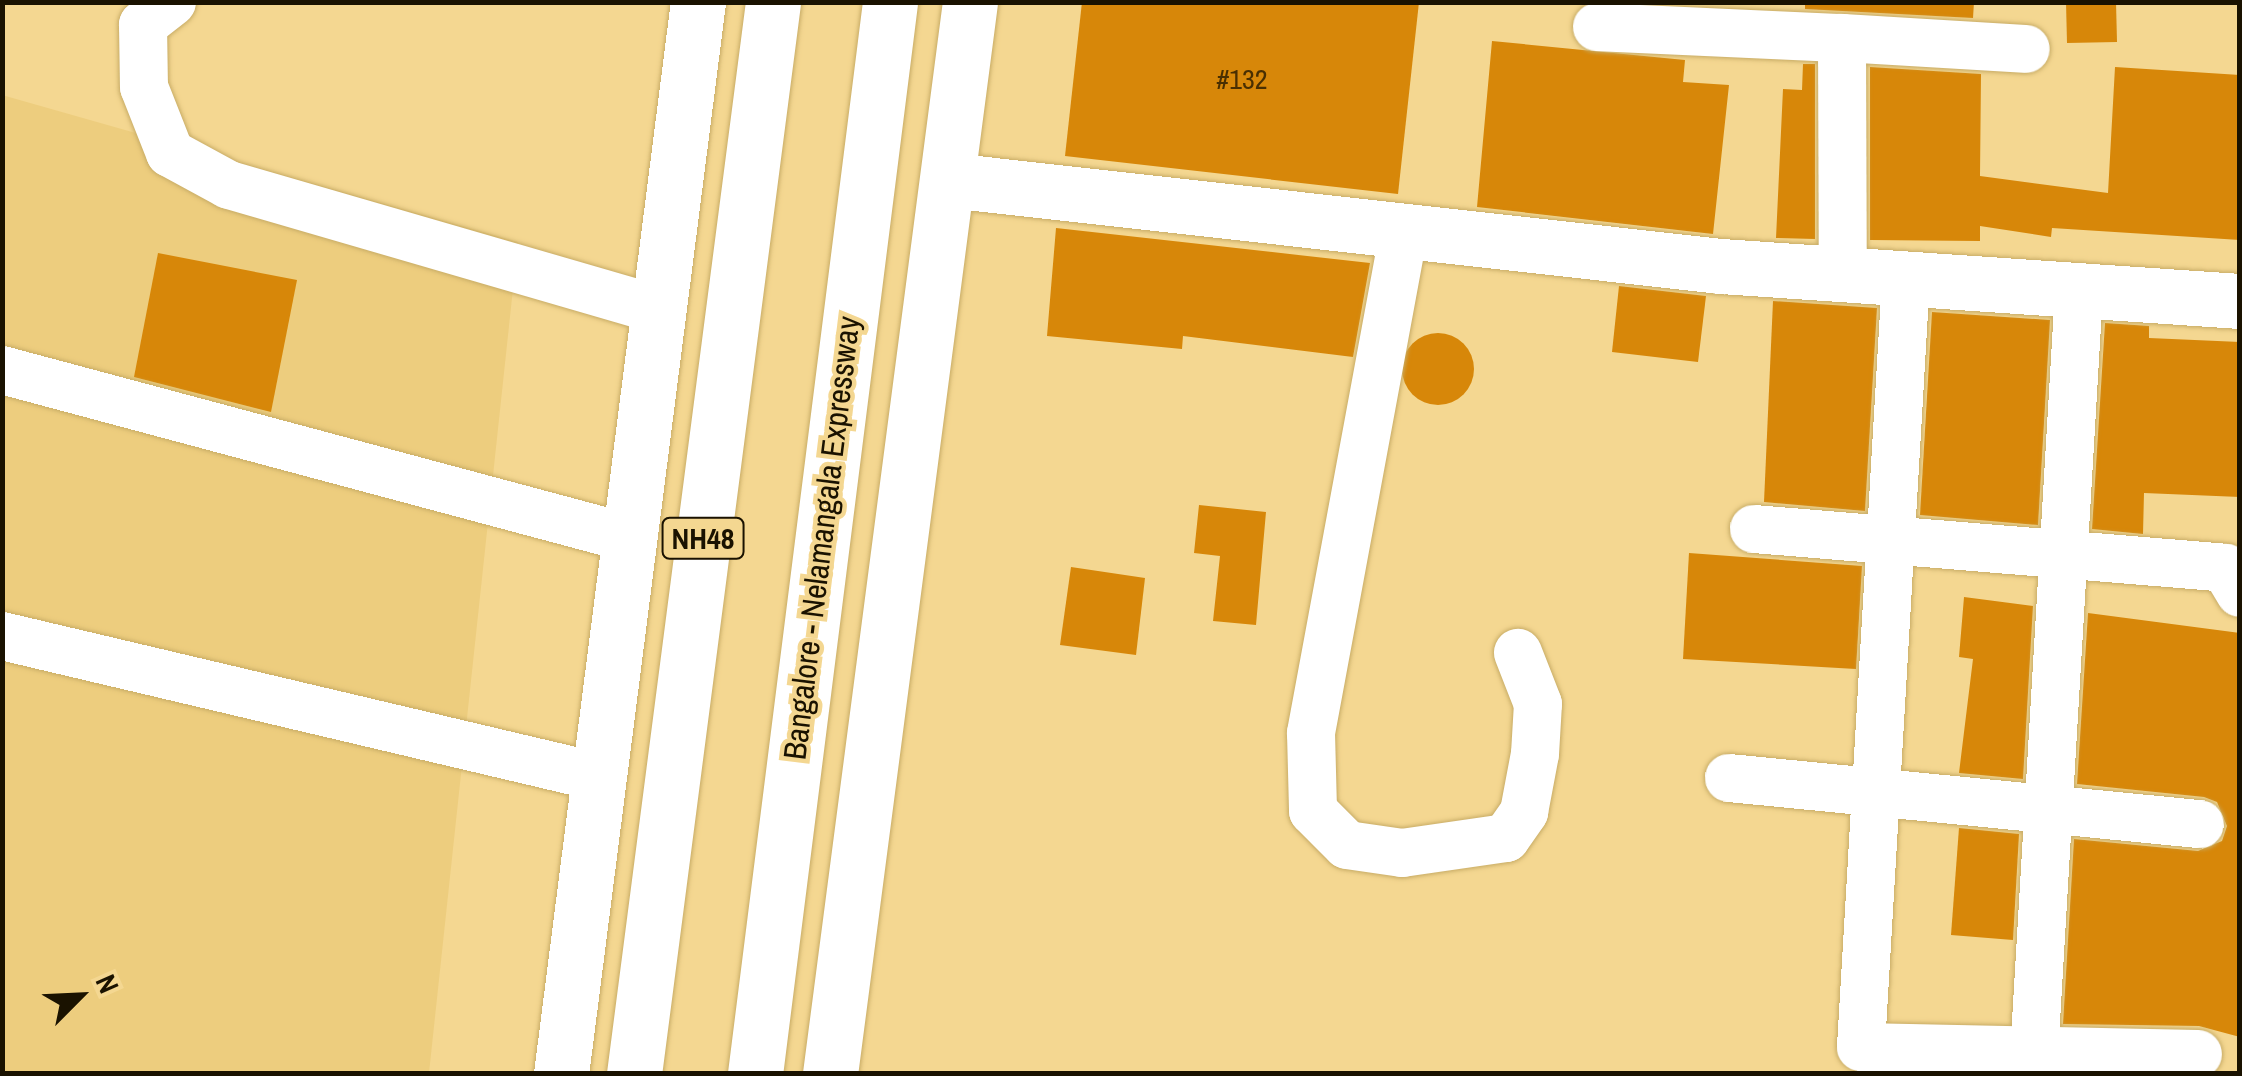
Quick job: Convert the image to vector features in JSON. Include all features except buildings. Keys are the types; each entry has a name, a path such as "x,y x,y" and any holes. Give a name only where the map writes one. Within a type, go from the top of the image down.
{"main road":[{"path":"561,1074 698,2"},
{"name":"NH48","path":"634,1074 773,2"},
{"name":"Bangalore - Nelamangala Expressway","path":"755,1074 890,2"},
{"path":"830,1074 970,2"},
{"path":"949,180 1404,231 1843,274 2240,300"}],"street":[{"path":"172,2 144,24 144,88 170,153 230,184 658,310"},
{"path":"1597,27 2026,49"},
{"path":"1842,38 1843,274"},
{"path":"1404,231 1311,733 1313,811 1346,845 1402,853 1506,838 1524,812 1535,754 1538,704 1518,652"},
{"path":"1906,278 1861,1047 2034,1055 2198,1054"},
{"path":"2034,1055 2079,290"},
{"path":"2,370 629,538"},
{"path":"1754,529 2064,558 2226,568 2240,592"},
{"path":"2,636 598,776"},
{"path":"1729,778 1875,797 2200,824"}],"shaded area":[{"path":"2,95 518,242 429,1073 3,1073"}]}
